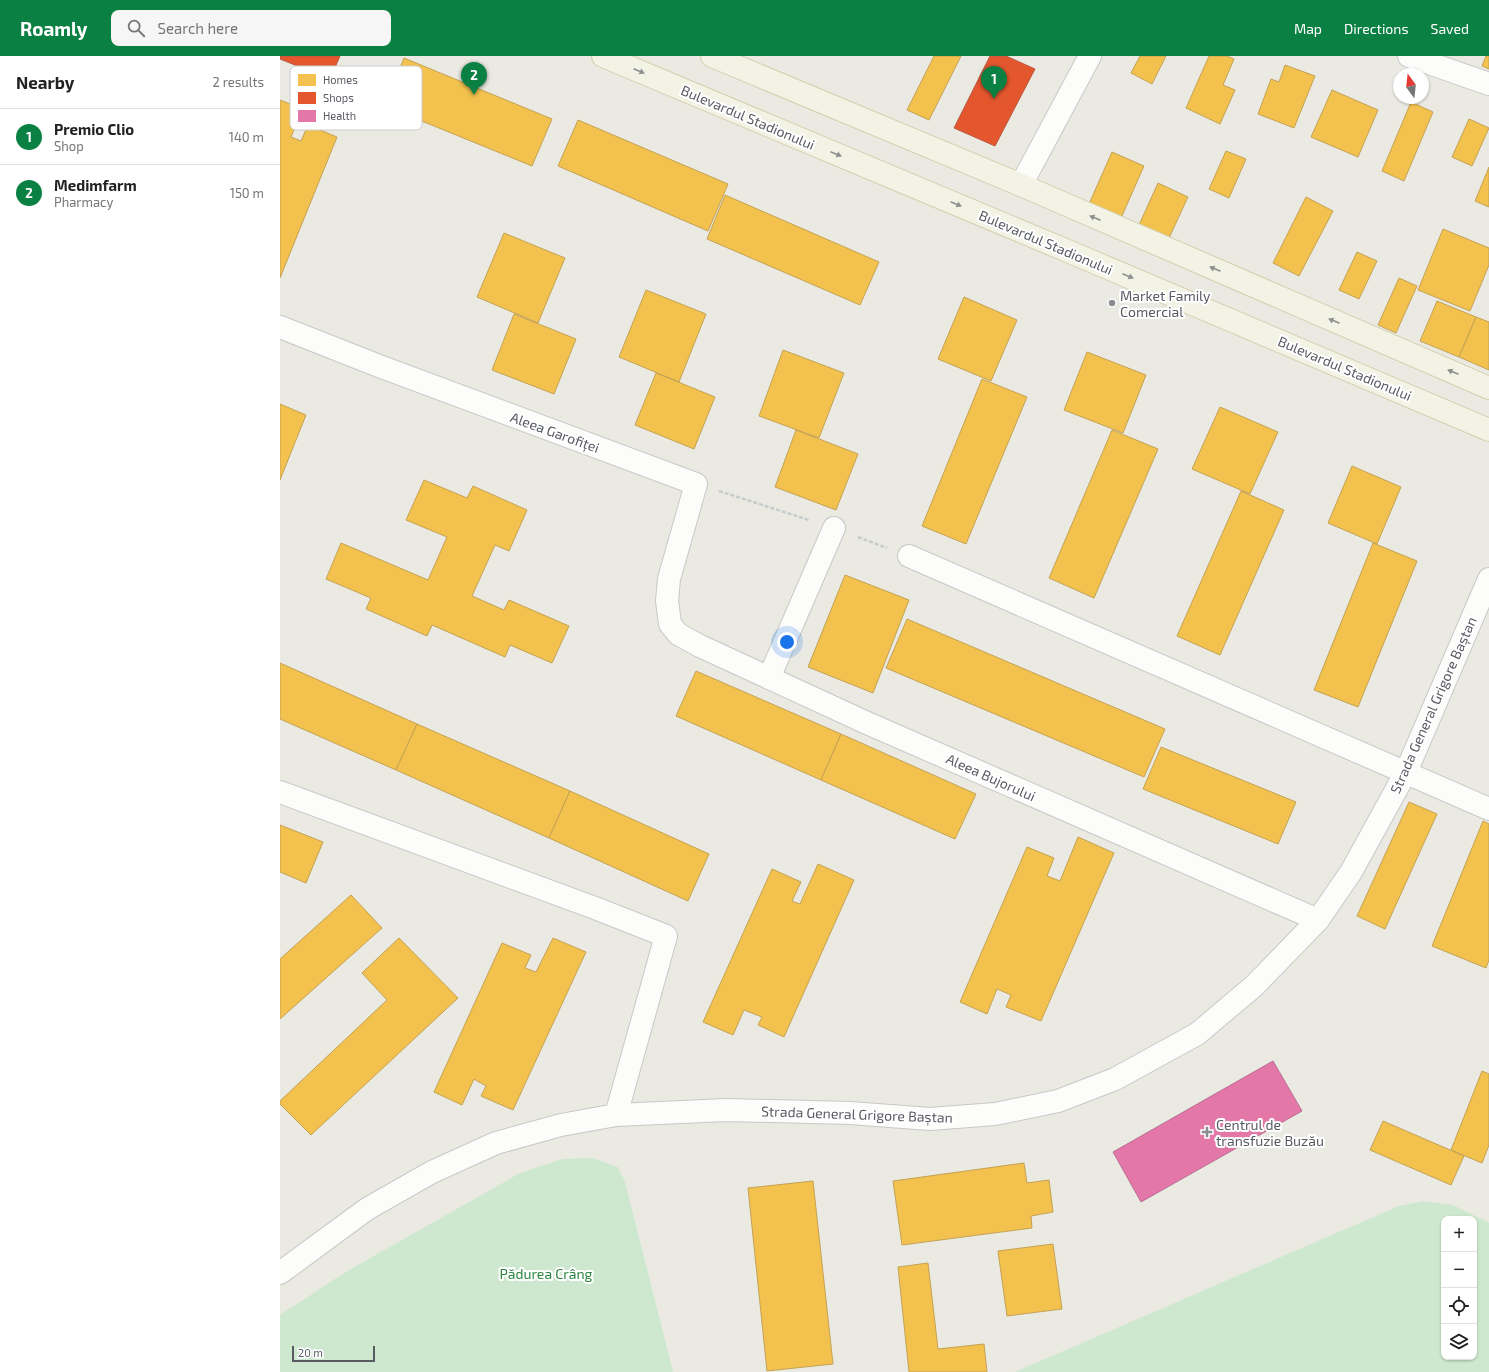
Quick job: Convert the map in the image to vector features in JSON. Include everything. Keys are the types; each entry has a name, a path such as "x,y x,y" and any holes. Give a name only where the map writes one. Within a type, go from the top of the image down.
{"main road":[{"name":"Bulevardul Stadionului","path":"603,56 1489,430"},
{"path":"712,56 1020,185 1489,388"}],"street":[{"path":"1020,185 1090,56"},
{"path":"1410,56 1489,84"},
{"name":"Aleea Garofiței","path":"280,327 386,369 696,484"},
{"name":"Aleea Bujorului","path":"696,484 669,579 667,601 670,624 678,634 867,723 1318,920"},
{"path":"769,678 834,528"},
{"path":"909,556 1489,809"},
{"name":"Strada General Grigore Baștan","path":"280,1273 366,1209 432,1172 496,1143 561,1125 616,1115 726,1110 850,1113 930,1119 995,1114 1058,1101 1115,1079 1197,1034 1254,986 1318,920 1351,872 1406,772 1489,579"},
{"path":"280,792 580,902 666,936 616,1115"}],"path":[{"path":"696,484 834,528 909,556"}],"green space":[{"name":"Pădurea Crâng","path":"592,1158 618,1167 625,1182 673,1372 280,1372 280,1315 344,1273 520,1173 563,1159"},
{"path":"1423,1201 1453,1205 1475,1216 1441,1216 1441,1360 1477,1360 1477,1217 1489,1223 1489,1372 1015,1372 1399,1206"}],"building: Homes":[{"path":"934,56 961,56 929,120 907,110"},
{"path":"1140,56 1166,56 1152,84 1131,73"},
{"path":"1209,56 1227,56 1234,59 1223,85 1235,90 1220,124 1186,108"},
{"path":"1486,56 1489,56 1489,69 1482,66"},
{"path":"404,58 552,119 532,166 422,121 422,66 401,66"},
{"path":"1285,65 1315,76 1294,128 1258,114 1271,79 1279,82"},
{"path":"1332,90 1378,110 1358,157 1311,137"},
{"path":"280,100 290,104 290,130 294,130 291,137 301,141 306,130 320,130 337,137 280,278"},
{"path":"1410,104 1415,104 1433,112 1404,181 1382,171"},
{"path":"1469,119 1489,128 1472,166 1452,157"},
{"path":"578,120 728,184 708,231 558,166"},
{"path":"1226,151 1246,159 1229,198 1209,189"},
{"path":"1112,152 1144,166 1121,218 1089,204"},
{"path":"1489,167 1489,207 1475,201"},
{"path":"1158,183 1188,197 1169,238 1139,225"},
{"path":"725,195 879,262 860,305 707,239"},
{"path":"1306,197 1333,211 1299,276 1273,263"},
{"path":"1443,229 1489,248 1489,265 1470,311 1418,290"},
{"path":"504,233 565,258 538,323 477,297"},
{"path":"1357,252 1377,261 1359,299 1339,290"},
{"path":"1399,278 1417,286 1396,333 1378,325"},
{"path":"646,290 706,314 679,382 619,357"},
{"path":"964,297 1017,320 991,381 938,359"},
{"path":"1437,301 1476,317 1459,357 1420,341"},
{"path":"514,314 576,339 554,394 492,370"},
{"path":"1476,317 1489,322 1489,370 1459,357"},
{"path":"783,350 844,373 819,438 759,416"},
{"path":"1087,352 1146,375 1123,433 1064,410"},
{"path":"656,373 715,397 694,449 635,425"},
{"path":"982,379 1027,397 966,544 922,526"},
{"path":"280,404 306,415 280,480"},
{"path":"1220,407 1278,432 1250,494 1192,469"},
{"path":"796,430 858,454 836,510 775,487"},
{"path":"1112,430 1158,449 1094,598 1049,578"},
{"path":"1352,466 1401,487 1377,544 1328,523"},
{"path":"424,480 467,498 473,486 527,510 509,551 495,545 472,596 504,610 509,600 569,626 552,663 510,645 505,657 432,625 427,636 366,609 371,598 326,579 341,543 428,580 447,537 406,520"},
{"path":"1241,491 1284,510 1220,655 1177,636"},
{"path":"1373,543 1417,561 1358,707 1314,690"},
{"path":"845,575 909,600 873,693 808,667"},
{"path":"907,619 1165,729 1144,777 886,668"},
{"path":"280,663 417,724 396,770 280,719"},
{"path":"696,671 841,734 821,780 676,716"},
{"path":"417,724 570,791 549,838 396,770"},
{"path":"841,734 976,794 955,839 821,780"},
{"path":"1161,747 1296,802 1278,844 1143,789"},
{"path":"570,791 709,854 688,901 549,838"},
{"path":"1409,802 1437,814 1385,929 1357,916"},
{"path":"1483,821 1489,824 1489,960 1486,968 1432,946"},
{"path":"280,825 323,842 306,883 280,872"},
{"path":"1078,837 1114,853 1041,1021 1006,1007 1011,995 997,989 987,1014 960,1002 1027,847 1054,858 1047,876 1060,881"},
{"path":"818,864 854,880 784,1037 758,1025 762,1017 744,1010 733,1035 703,1022 772,869 801,882 792,901 800,904"},
{"path":"351,895 382,928 280,1019 280,959"},
{"path":"399,938 458,998 311,1135 280,1104 280,1101 387,1000 362,973"},
{"path":"553,938 586,952 513,1110 481,1096 486,1086 474,1079 462,1105 434,1092 502,943 531,955 525,968 536,972"},
{"path":"1482,1071 1489,1074 1489,1145 1482,1163 1451,1150"},
{"path":"1383,1121 1464,1156 1451,1185 1370,1150"},
{"path":"1024,1163 1027,1183 1049,1180 1053,1212 1031,1216 1032,1228 902,1245 893,1181"},
{"path":"813,1181 833,1364 767,1371 748,1188"},
{"path":"1053,1244 1062,1309 1007,1316 998,1251"},
{"path":"928,1263 938,1349 984,1344 987,1372 909,1372 898,1267"}],"building: Shops":[{"path":"280,56 340,56 336,66 298,66 280,59"},
{"path":"990,56 1006,56 1035,69 995,146 954,128"}],"building: Health":[{"path":"1273,1061 1302,1111 1141,1202 1113,1152"}],"place":[{"name":"Medimfarm","path":"474,95"},
{"name":"Premio Clio","path":"994,99"},
{"name":"Market Family Comercial","path":"1112,303"},
{"name":"Centrul de transfuzie Buzău","path":"1207,1132"}]}
